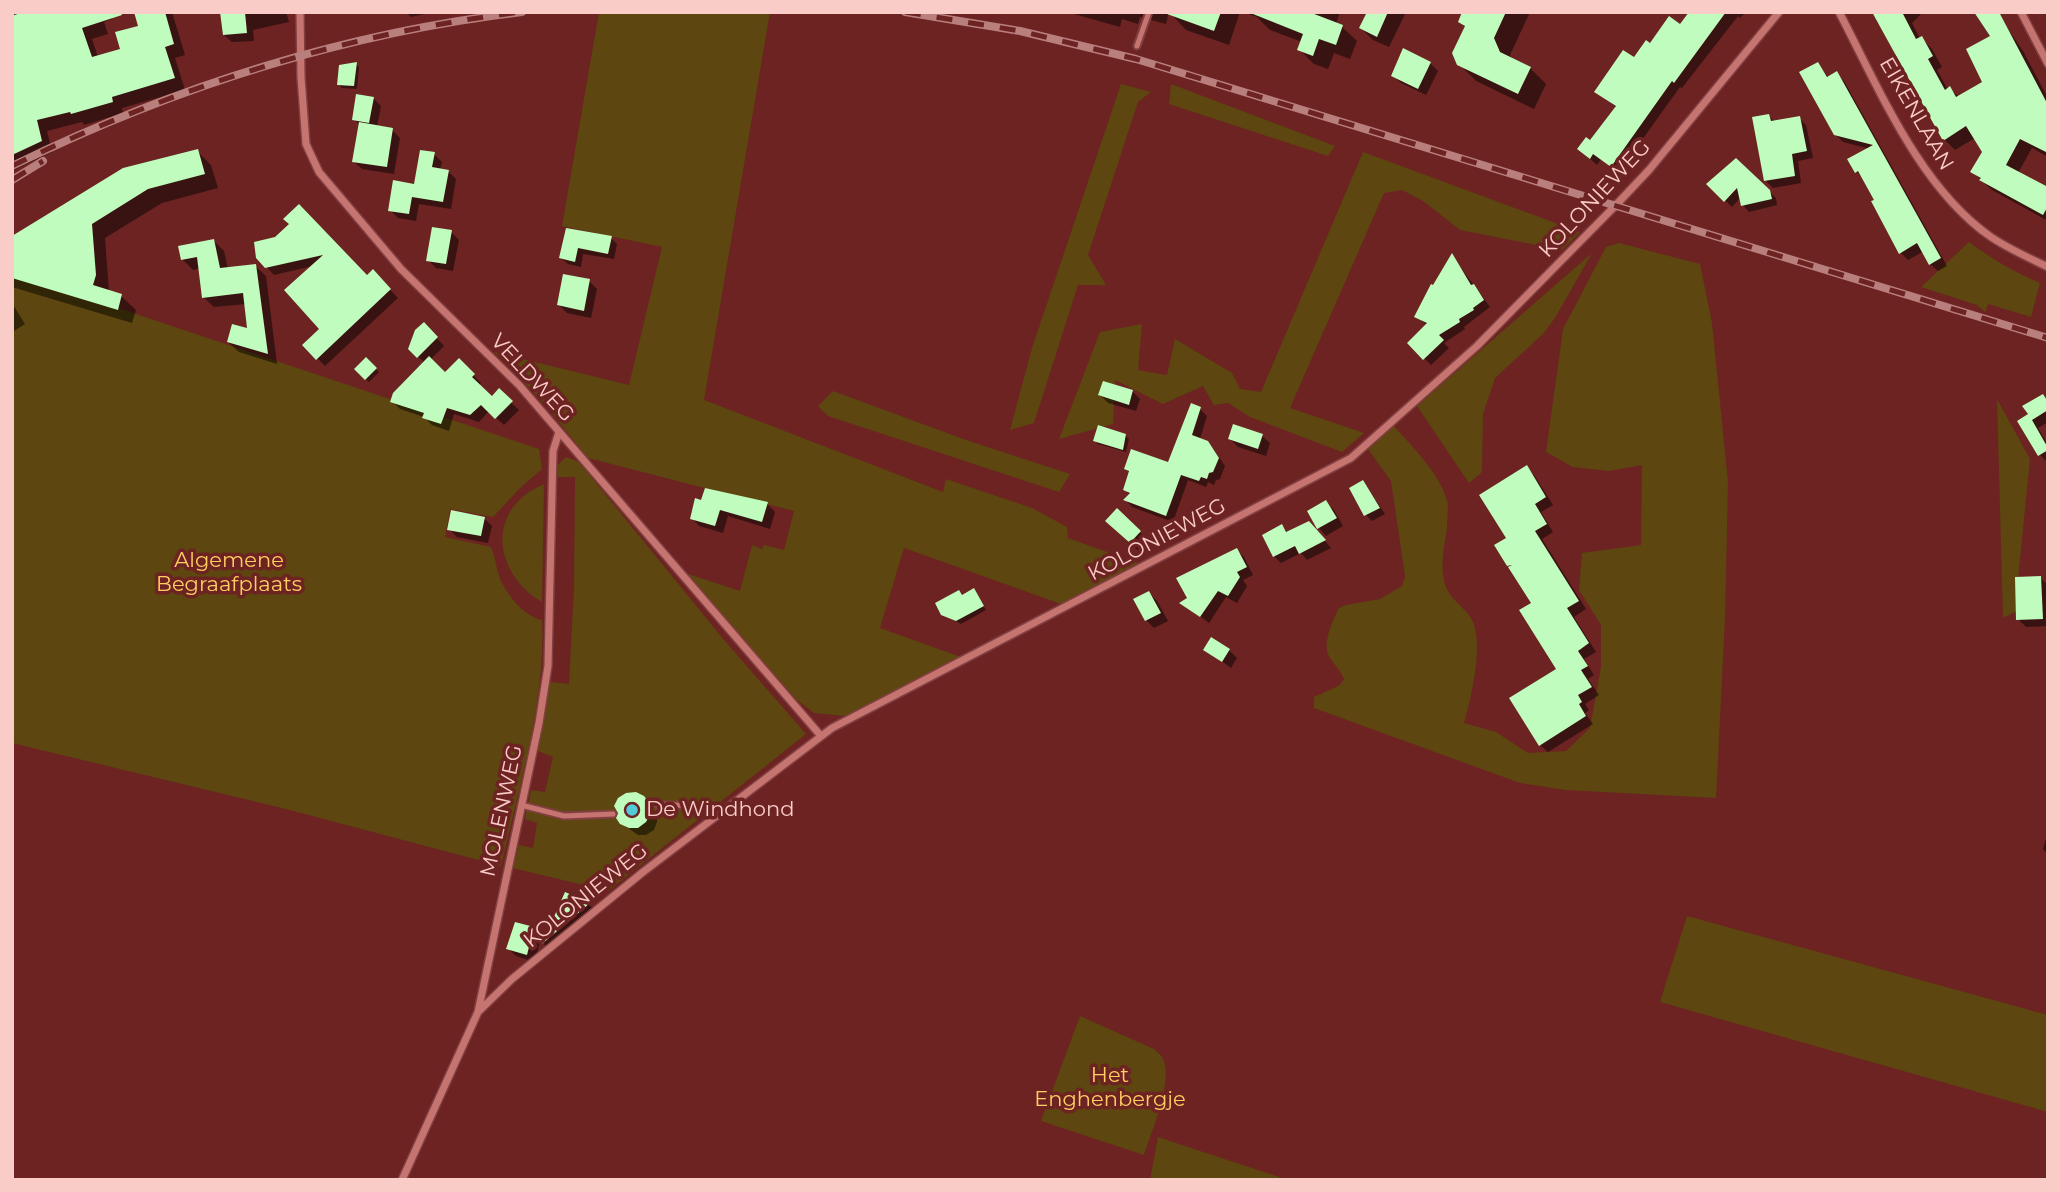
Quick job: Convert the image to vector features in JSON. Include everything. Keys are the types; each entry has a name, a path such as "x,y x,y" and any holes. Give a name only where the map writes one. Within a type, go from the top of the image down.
{"street":[{"name":"VELDWEG","path":"300,12 306,144 318,172 401,269 519,385 821,736"},
{"name":"KOLONIEWEG","path":"478,1012 512,979 562,938 717,815 844,721 1351,458 1477,346 1616,205 1649,170 1779,12"},
{"name":"EIKENLAAN","path":"1839,12 1930,177 1965,215 1989,236 2048,267"},
{"path":"2021,12 2048,64"},
{"name":"MOLENWEG","path":"402,1180 478,1012 539,723 548,666 553,451 559,432"}],"lane":[{"path":"1137,46 1149,12"},
{"path":"521,805 564,816 613,814"},
{"path":"658,805 682,805 710,810 717,815"}],"green space":[{"path":"599,12 770,12 704,400 943,492 946,479 1032,508 1067,527 1068,538 1138,563 1061,604 904,548 880,628 961,657 845,716 814,713 797,700 685,573 740,591 752,545 762,549 764,545 784,550 794,511 588,458 541,400 494,352 629,385 662,247 562,226"},
{"path":"1121,84 1151,92 1138,102 1088,255 1106,285 1078,285 1034,423 1010,430 1032,348"},
{"path":"1171,84 1335,146 1328,156 1169,104"},
{"path":"1363,152 1580,232 1562,250 1460,230 1423,201 1402,190 1384,193 1290,408 1364,433 1342,452 1250,417 1228,403 1214,405 1203,386 1163,404 1115,380 1113,424 1059,439 1100,332 1142,324 1138,370 1167,375 1175,339 1232,373 1240,389 1261,392"},
{"path":"1969,242 2003,265 2040,283 2031,317 1988,304 1985,312 1977,305 1921,287"},
{"path":"1619,243 1700,264 1712,323 1728,482 1725,618 1716,798 1566,790 1520,783 1314,708 1314,697 1340,685 1344,679 1327,649 1329,631 1339,608 1380,599 1402,586 1405,576 1391,481 1368,449 1394,426 1438,479 1447,500 1444,580 1451,596 1471,618 1477,641 1475,670 1464,723 1496,732 1528,753 1566,751 1590,728 1601,667 1601,625 1579,590 1582,553 1641,545 1642,465 1609,471 1573,467 1546,452 1563,329 1606,247"},
{"path":"1592,253 1543,334 1495,378 1483,414 1482,472 1469,483 1417,406"},
{"name":"Algemene Begraafplaats","path":"12,276 127,311 539,449 542,469 493,517 450,509 445,537 491,547 499,577 508,593 523,610 542,620 536,712 501,866 286,809 12,743"},
{"path":"833,391 966,440 1070,474 1059,492 828,416 818,406"},
{"path":"1997,399 2030,459 2018,579 2021,609 2003,618"},
{"path":"566,457 579,462 724,640 806,734 608,891 513,868 519,845 533,848 537,823 525,819 531,790 545,792 553,757 538,751 550,682 569,684 574,587 575,477 558,477 558,465"},
{"path":"544,484 542,602 528,592 509,567 503,537 505,522 513,508 527,494"},
{"path":"1687,916 2048,1015 2048,1112 1660,1002"},
{"name":"Het Enghenbergje","path":"1080,1016 1154,1049 1162,1057 1166,1078 1164,1092 1144,1155 1041,1121"},
{"path":"1158,1137 1288,1180 1150,1180"}],"building":[{"path":"23,12 121,12 122,15 82,28 92,57 120,49 115,32 138,26 134,12 165,12 174,44 165,47 175,78 112,97 113,102 37,120 42,141 12,155 12,16"},
{"path":"220,12 245,12 247,33 223,35"},
{"path":"1167,12 1221,12 1214,31"},
{"path":"1248,12 1309,12 1343,25 1336,45 1319,39 1313,56 1297,50 1303,34"},
{"path":"1367,12 1388,12 1377,37 1359,28"},
{"path":"1462,12 1506,12 1494,38 1500,52 1531,67 1518,94 1457,65 1452,53 1465,26 1458,22"},
{"path":"1689,12 1726,12 1674,83 1672,81 1611,167 1593,154 1590,159 1577,149 1586,137 1590,140 1616,106 1594,92 1623,50 1634,57 1646,40 1650,43 1669,16 1680,24"},
{"path":"1872,12 1902,12 1916,39 1922,36 1933,56 1928,59 1945,90 1950,86 1956,97 1982,82 1966,49 1990,36 1974,12 1999,12 2048,105 2048,153 2020,139 2006,165 2048,187 2048,206 2043,215 1979,180 1981,178 1970,172 1982,152 1966,126 1943,141"},
{"path":"1403,48 1431,62 1418,89 1391,76"},
{"path":"357,62 354,86 337,85 339,65"},
{"path":"1818,62 1827,77 1837,71 1941,258 1929,265 1917,243 1899,254 1871,201 1874,200 1858,171 1855,173 1847,159 1873,145 1834,135 1799,72"},
{"path":"356,94 374,97 369,123 352,120"},
{"path":"1769,114 1771,121 1800,116 1807,151 1792,154 1795,176 1764,181 1752,117"},
{"path":"359,122 393,128 387,167 352,162"},
{"path":"198,149 205,174 148,189 92,224 96,275 93,285 122,294 118,310 12,278 12,236 123,168"},
{"path":"420,150 435,152 432,167 449,170 443,202 412,197 409,214 388,211 393,180 414,184"},
{"path":"1736,158 1770,190 1772,199 1741,206 1737,188 1724,202 1706,184"},
{"path":"299,204 367,275 373,269 391,289 316,360 302,345 319,329 284,290 323,255 265,268 256,258 254,242 275,237 289,224 283,219"},
{"path":"432,227 452,230 446,264 426,261"},
{"path":"566,228 612,236 608,254 578,248 575,262 559,258"},
{"path":"214,239 220,268 256,264 268,354 227,342 232,324 247,328 243,293 202,298 197,257 181,260 178,246"},
{"path":"1452,253 1471,285 1474,284 1484,300 1459,319 1460,322 1439,335 1444,340 1423,360 1407,343 1427,323 1414,317 1431,284 1433,285"},
{"path":"563,274 590,279 584,311 557,305"},
{"path":"424,322 438,337 417,358 408,349 415,330"},
{"path":"429,356 445,372 459,358 475,374 472,377 492,396 499,388 513,401 495,419 481,405 470,415 447,408 441,424 422,418 424,413 390,402 393,393"},
{"path":"366,357 377,368 365,380 354,369"},
{"path":"1103,381 1133,390 1129,405 1098,395"},
{"path":"2043,394 2048,402 2048,410 2032,420 2048,450 2038,456 2017,421 2028,414 2022,406"},
{"path":"1191,403 1201,407 1192,435 1208,441 1219,458 1213,472 1209,473 1207,479 1201,477 1199,481 1181,475 1166,516 1123,500 1130,493 1123,490 1129,471 1124,469 1131,449 1168,462"},
{"path":"1233,424 1263,434 1258,449 1228,439"},
{"path":"1098,425 1126,434 1123,450 1093,441"},
{"path":"1527,465 1546,497 1535,504 1547,524 1535,531 1579,601 1567,608 1589,643 1578,651 1588,666 1581,670 1592,687 1578,695 1582,702 1579,704 1586,716 1539,746 1509,698 1556,669 1519,610 1531,603 1508,567 1512,565 1507,566 1494,545 1506,538 1479,495"},
{"path":"1363,480 1380,508 1364,516 1349,488"},
{"path":"705,488 768,502 762,522 720,510 715,526 690,519 695,498 701,500"},
{"path":"1326,500 1337,518 1317,529 1307,511"},
{"path":"1117,508 1141,531 1130,543 1105,521"},
{"path":"451,510 485,517 481,536 447,530"},
{"path":"1309,521 1326,540 1299,554 1295,546 1273,557 1262,535 1282,524 1286,532"},
{"path":"1237,548 1247,567 1237,572 1240,577 1228,596 1218,591 1200,617 1179,603 1187,598 1176,578"},
{"path":"2041,576 2043,619 2016,620 2015,577"},
{"path":"974,588 984,606 956,621 941,615 935,603 959,590 962,595"},
{"path":"1149,591 1161,613 1145,621 1133,599"},
{"path":"1211,637 1230,649 1222,662 1203,650"},
{"name":"De Windhond","path":"636,792 644,796 650,804 650,814 646,822 638,828 629,828 620,824 614,806 618,798 626,793"},
{"path":"565,892 590,903 542,944"},
{"path":"515,922 534,927 527,955 506,949"}],"railway":[{"path":"12,166 134,112 261,68 390,34 522,12"},
{"path":"905,12 1020,31 1136,59 2048,338"},
{"path":"12,180 43,161"}],"place":[{"name":"De Windhond","path":"632,810"}]}
